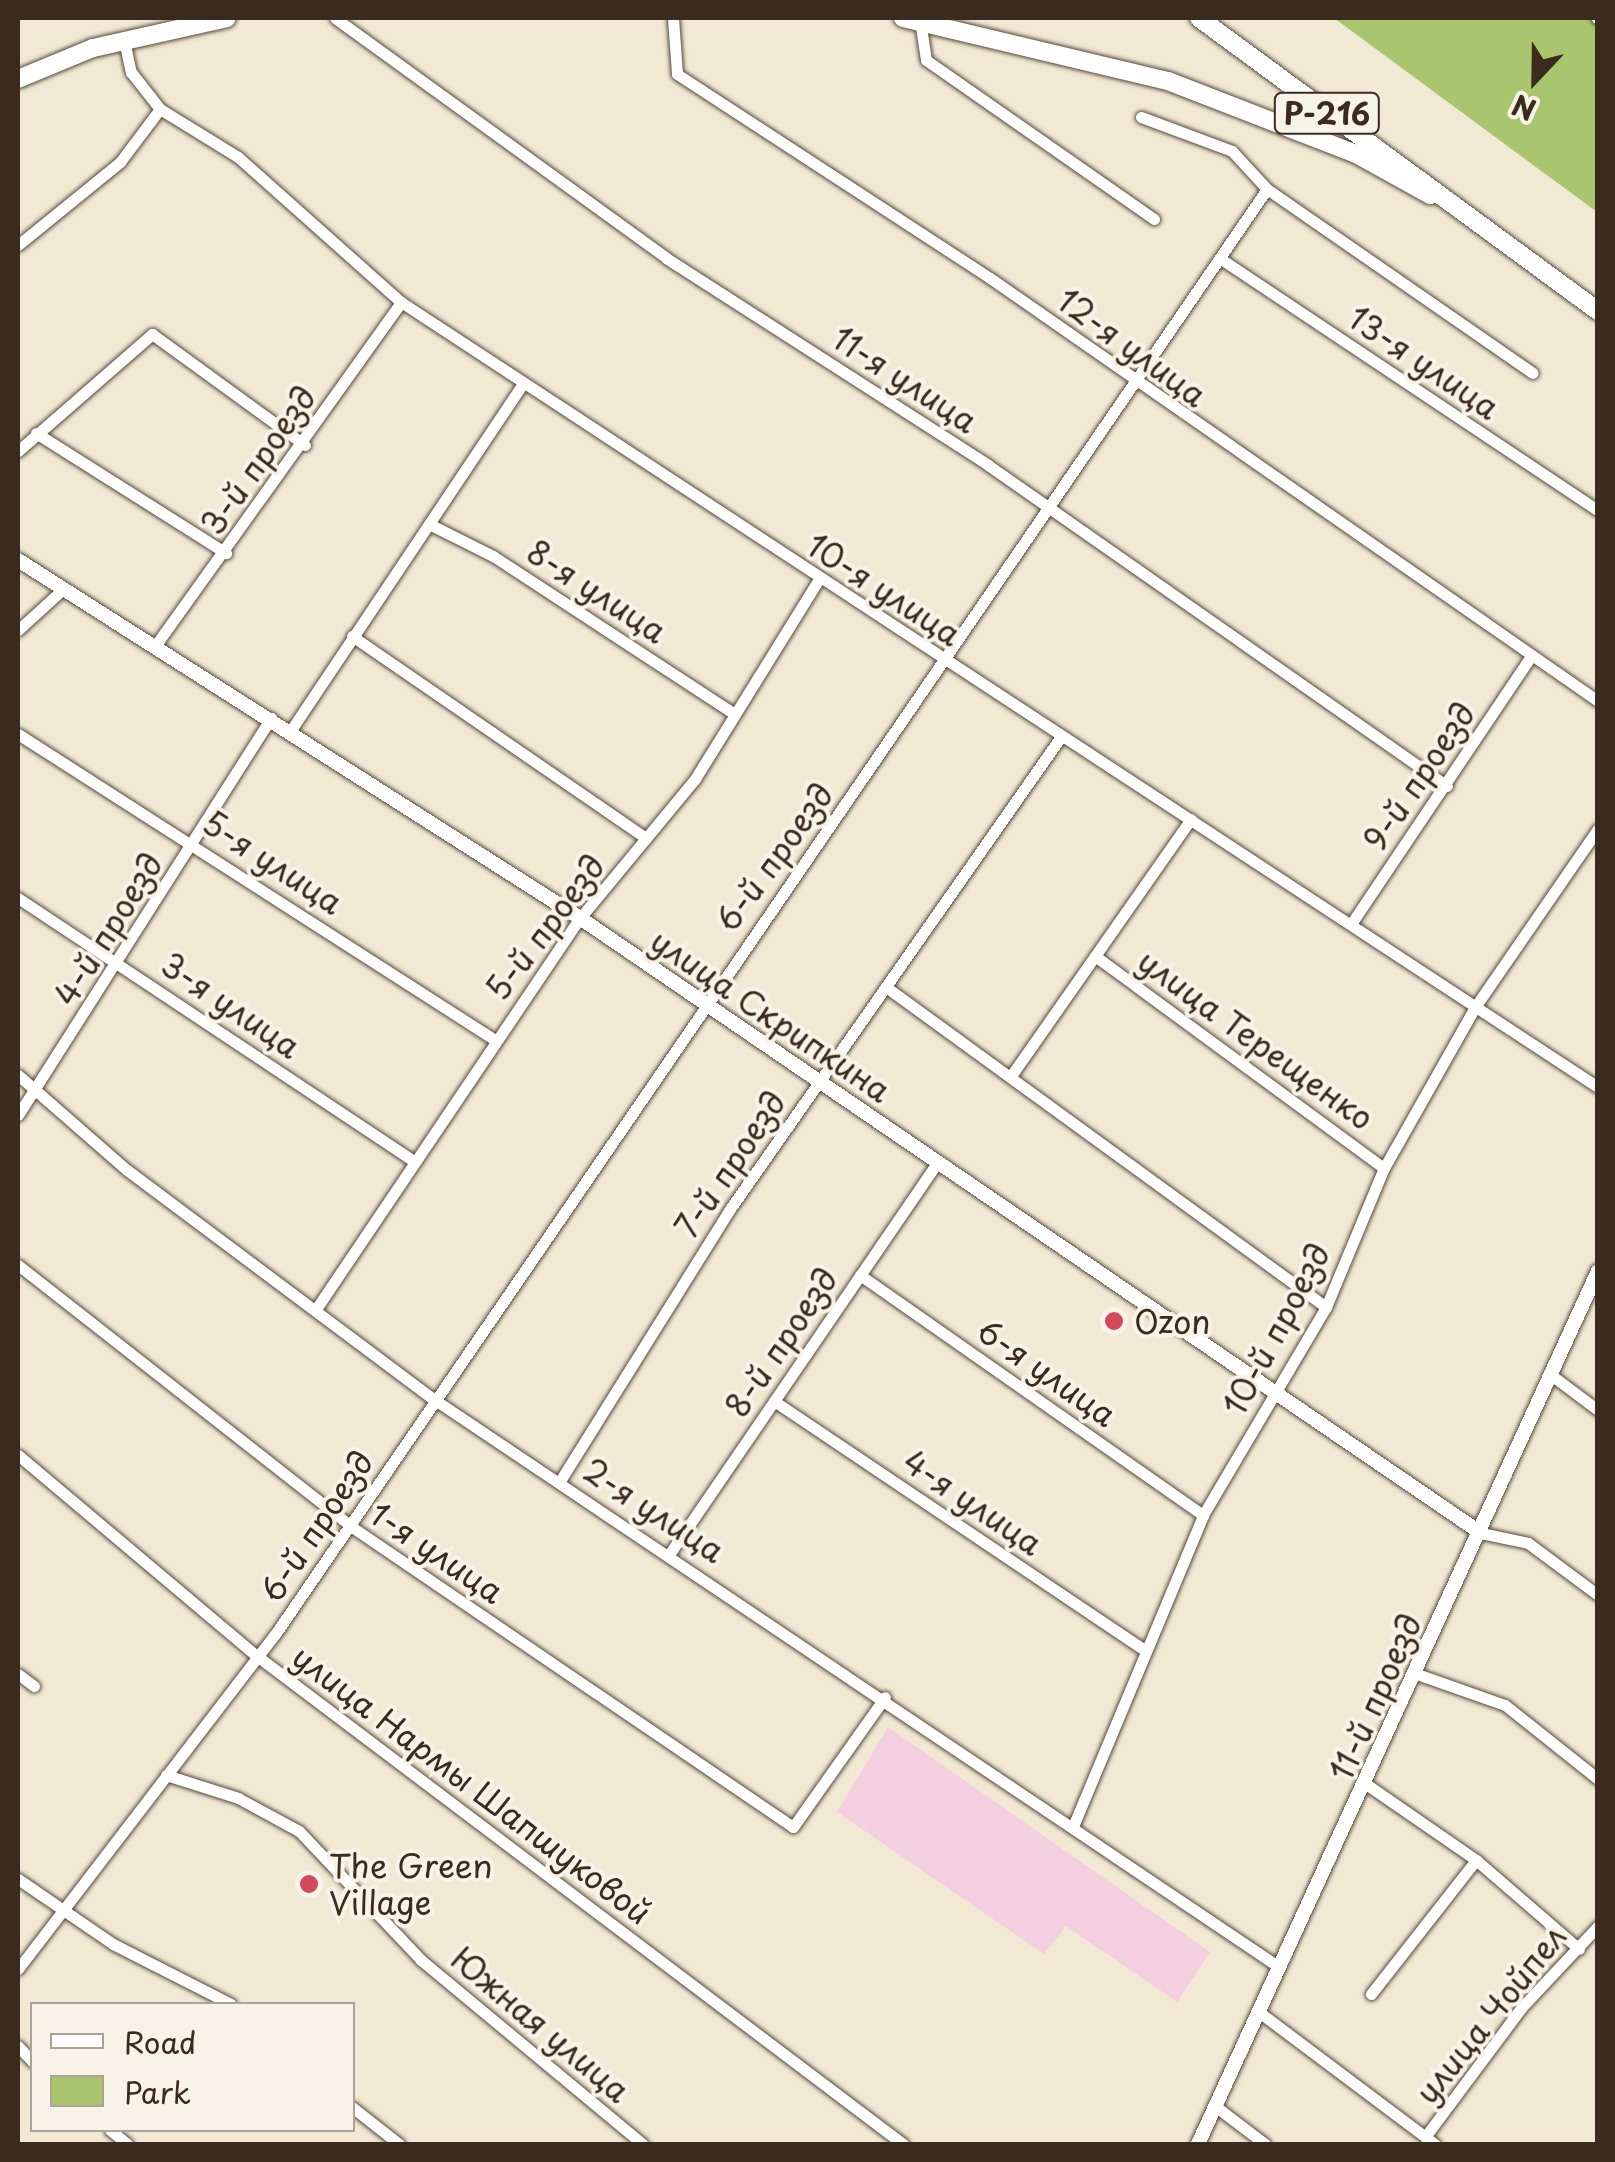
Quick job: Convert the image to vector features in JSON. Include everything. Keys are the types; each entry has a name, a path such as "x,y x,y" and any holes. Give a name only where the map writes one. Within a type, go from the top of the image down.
{"main road":[{"path":"18,79 124,40 227,18"},
{"name":"Р-216","path":"1198,18 1598,311"},
{"path":"911,19 1168,81 1356,154 1455,208"}],"street":[{"name":"11-я улица","path":"335,18 349,36 666,258 1048,512 1447,786"},
{"name":"12-я улица","path":"673,18 676,74 1598,702"},
{"path":"911,19 926,60 1154,220"},
{"path":"18,244 120,162 160,109 131,72 124,40"},
{"name":"10-я улица","path":"160,109 238,157 401,302 819,580 1597,1087"},
{"path":"1140,116 1232,152 1267,189 1533,372"},
{"name":"6-й проезд","path":"18,1969 258,1656 350,1525 702,1003 946,663 1267,189"},
{"name":"13-я улица","path":"1220,259 1598,510"},
{"name":"3-й проезд","path":"155,646 305,445 401,302"},
{"path":"18,451 152,334 305,445"},
{"path":"291,730 523,384"},
{"path":"36,433 226,553"},
{"name":"8-я улица","path":"429,524 493,556 730,711"},
{"name":"улица Скрипкина","path":"18,560 291,730 580,918 1274,1396 1481,1533"},
{"name":"5-й проезд","path":"316,1308 580,918 695,778 730,711 819,580"},
{"path":"18,630 63,589"},
{"path":"352,636 646,838"},
{"name":"9-й проезд","path":"1350,924 1447,786 1531,656"},
{"name":"4-й проезд","path":"18,1115 121,964 272,718"},
{"name":"5-я улица","path":"18,734 194,842 496,1040"},
{"name":"7-й проезд","path":"560,1481 820,1082 1060,738"},
{"path":"1013,1073 1191,819"},
{"name":"10-й проезд","path":"1074,1824 1142,1648 1203,1514 1326,1307 1384,1168 1476,1007 1598,830"},
{"name":"3-я улица","path":"18,898 413,1160"},
{"name":"улица Терещенко","path":"1096,956 1384,1168"},
{"path":"886,987 1013,1073 1326,1307"},
{"name":"2-я улица","path":"18,1075 127,1170 435,1400 885,1697 1279,1967"},
{"name":"8-й проезд","path":"670,1553 937,1163"},
{"name":"1-я улица","path":"18,1264 350,1525 793,1827 885,1697"},
{"name":"11-й проезд","path":"1198,2144 1598,1271"},
{"name":"6-я улица","path":"860,1275 1203,1514"},
{"path":"1550,1375 1598,1410"},
{"name":"4-я улица","path":"774,1402 1142,1648"},
{"name":"улица Нармы Шапшуковой","path":"18,1455 258,1656 903,2144"},
{"path":"1481,1533 1528,1544 1598,1595"},
{"path":"1414,1672 1505,1705 1598,1779"},
{"path":"18,1674 34,1686"},
{"name":"Южная улица","path":"166,1776 238,1798 299,1832 422,1960 643,2144"},
{"path":"1366,1784 1476,1860 1578,1949"},
{"path":"1371,1994 1476,1860"},
{"path":"18,1878 61,1913 227,2002"},
{"name":"улица Чойпел","path":"1430,2140 1522,2007 1598,1926"},
{"path":"1259,2012 1430,2140"},
{"path":"1215,2106 1264,2144"},
{"path":"355,2109 400,2144"}],"shaded area":[{"path":"888,1727 1210,1952 1177,2002 1066,1926 1044,1954 837,1812"}],"green space":[{"path":"1334,18 1597,18 1597,212"}],"place":[{"name":"Ozon","path":"1114,1321"},
{"name":"The Green Village","path":"309,1884"}]}
